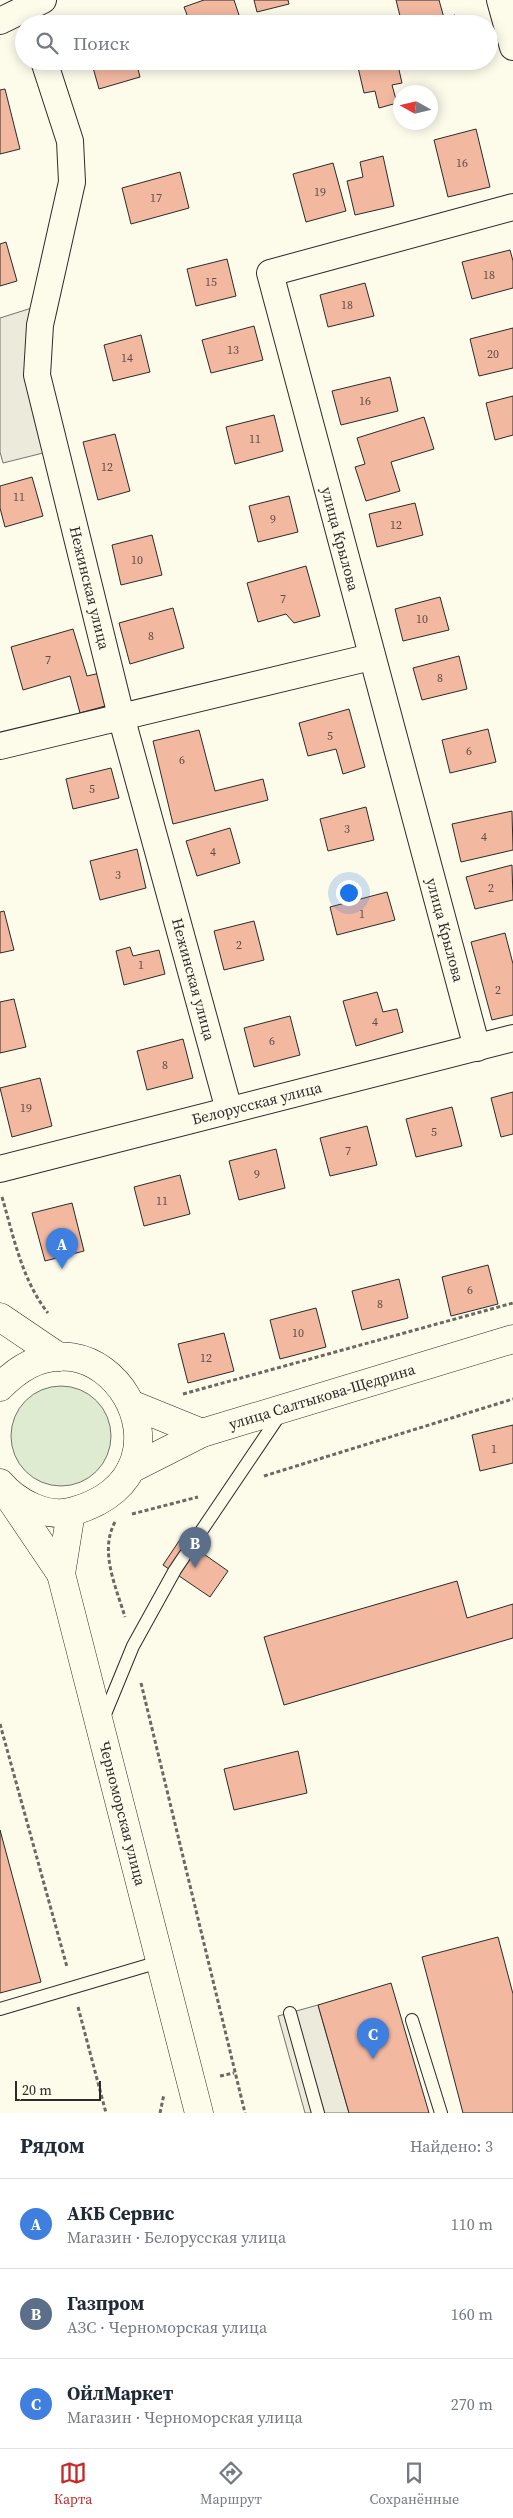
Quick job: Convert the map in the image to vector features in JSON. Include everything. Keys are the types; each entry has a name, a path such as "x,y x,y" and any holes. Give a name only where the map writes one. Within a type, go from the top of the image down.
{"main road":[{"path":"0,1317 59,1357"},
{"name":"улица Салтыкова-Щедрина","path":"130,1469 202,1433 513,1339"},
{"path":"0,1387 14,1373 36,1361 59,1357 83,1360 104,1370 121,1385 133,1405 138,1426 137,1448 130,1469 116,1490 95,1505 71,1512 45,1511 21,1502 0,1484"},
{"path":"133,1405 202,1433"},
{"path":"0,1484 61,1574"},
{"name":"Черноморская улица","path":"71,1512 61,1574 199,2113"}],"street":[{"path":"500,0 513,47"},
{"path":"20,15 33,11"},
{"path":"0,21 15,16"},
{"name":"Нежинская улица","path":"47,70 70,141 72,182 40,325 37,375 121,716 229,1110"},
{"name":"улица Крылова","path":"476,1048 270,273 513,207"},
{"path":"0,746 371,657"},
{"name":"Белорусская улица","path":"0,1170 513,1038"}],"lane":[{"path":"100,1726 133,1646 175,1570 229,1487 285,1407"},
{"path":"0,2009 159,1962"},
{"path":"290,2013 318,2113"},
{"path":"412,2020 441,2113"}],"path":[{"path":"0,1189 23,1270 38,1300 51,1317"},
{"path":"180,1394 513,1303"},
{"path":"128,1515 229,1487 513,1399"},
{"path":"122,1517 115,1522 108,1534 110,1563 133,1646 245,2113"},
{"path":"0,1724 106,2113"},
{"path":"216,2077 234,2073"},
{"path":"160,2113 162,2100 168,2090"}],"green space":[{"path":"61,1386 80,1390 96,1401 107,1417 111,1436 107,1455 96,1471 80,1482 61,1486 42,1482 26,1471 15,1455 11,1436 15,1417 26,1401 42,1390"}],"shaded area":[{"path":"38,306 43,453 3,463 0,452 0,318"},
{"path":"318,2005 349,2113 305,2113 278,2016"}],"building":[{"path":"204,0 234,0 239,15 187,15 184,7"},
{"path":"254,0 288,0 289,4 257,12"},
{"path":"396,0 439,0 443,15 400,15"},
{"path":"94,70 138,70 140,77 99,89"},
{"path":"359,70 399,70 402,83 392,85 393,104 379,108 375,91 364,93"},
{"path":"5,89 20,149 0,154 0,90"},
{"path":"476,129 490,187 448,197 434,140"},
{"path":"383,156 394,206 355,215 347,181 363,177 360,162"},
{"path":"333,163 346,211 306,222 293,174"},
{"path":"180,172 189,208 131,224 122,188"},
{"path":"6,242 17,281 0,286 0,244"},
{"path":"510,250 513,261 513,288 472,299 462,262"},
{"path":"227,259 236,296 196,306 187,269"},
{"path":"365,283 374,316 328,327 320,295"},
{"path":"254,326 263,360 211,373 202,340"},
{"path":"513,328 513,368 479,376 470,339"},
{"path":"141,335 150,372 113,381 104,345"},
{"path":"390,377 398,411 341,425 332,391"},
{"path":"513,396 513,435 495,440 486,403"},
{"path":"274,415 283,451 235,464 226,427"},
{"path":"424,417 434,449 391,462 400,491 366,501 355,467 365,464 357,438"},
{"path":"115,434 130,491 98,500 83,442"},
{"path":"32,477 43,516 5,527 0,508 0,486"},
{"path":"289,496 298,532 258,542 249,506"},
{"path":"415,503 423,535 377,547 369,514"},
{"path":"152,535 162,575 121,585 112,545"},
{"path":"306,566 320,616 294,623 286,614 258,622 247,583"},
{"path":"440,597 449,630 403,641 395,609"},
{"path":"173,608 184,648 130,664 119,623"},
{"path":"73,629 87,676 100,673 109,705 80,713 70,676 23,690 11,647"},
{"path":"459,656 467,689 422,700 413,668"},
{"path":"349,709 365,767 343,774 336,749 308,756 299,723"},
{"path":"488,729 496,762 450,773 442,740"},
{"path":"199,730 215,791 263,779 268,800 173,824 153,741"},
{"path":"111,768 119,798 73,809 66,779"},
{"path":"366,807 374,840 328,851 320,819"},
{"path":"512,811 513,850 461,862 452,824"},
{"path":"230,828 240,863 197,876 186,841"},
{"path":"137,849 146,888 100,900 90,861"},
{"path":"512,865 513,900 475,909 466,877"},
{"path":"387,892 395,920 337,935 330,907"},
{"path":"4,911 14,950 0,953 0,912"},
{"path":"254,921 264,960 224,970 214,931"},
{"path":"505,933 513,964 513,1015 492,1020 471,942"},
{"path":"130,947 133,956 159,950 165,974 124,985 116,951"},
{"path":"377,992 383,1012 397,1009 403,1032 356,1046 343,1001"},
{"path":"14,999 26,1047 0,1053 0,1002"},
{"path":"290,1016 300,1055 254,1067 244,1028"},
{"path":"183,1039 193,1078 147,1090 137,1051"},
{"path":"40,1078 52,1126 12,1137 0,1088"},
{"path":"513,1092 513,1134 501,1137 491,1098"},
{"path":"452,1107 462,1146 416,1157 406,1119"},
{"path":"367,1126 377,1165 330,1176 320,1138"},
{"path":"276,1149 285,1188 239,1200 229,1161"},
{"path":"180,1175 190,1214 144,1226 134,1187"},
{"path":"72,1203 84,1251 45,1261 32,1213"},
{"path":"488,1265 498,1304 451,1316 442,1277"},
{"path":"399,1279 408,1318 362,1330 352,1291"},
{"path":"316,1308 326,1347 280,1359 270,1320"},
{"path":"224,1333 234,1371 188,1383 178,1344"},
{"path":"513,1425 513,1463 480,1471 472,1435"},
{"path":"181,1538 228,1571 210,1597 163,1565"},
{"path":"457,1581 467,1618 513,1604 513,1638 284,1705 264,1637"},
{"path":"298,1751 307,1793 234,1810 224,1769"},
{"path":"0,1830 41,1982 0,1993"},
{"path":"498,1937 513,1994 513,2113 463,2113 422,1957"},
{"path":"391,1983 429,2113 349,2113 318,2005"}],"place":[{"name":"АКБ Сервис","path":"62,1269"},
{"name":"Газпром","path":"195,1568"},
{"name":"ОйлМаркет","path":"373,2059"}]}
